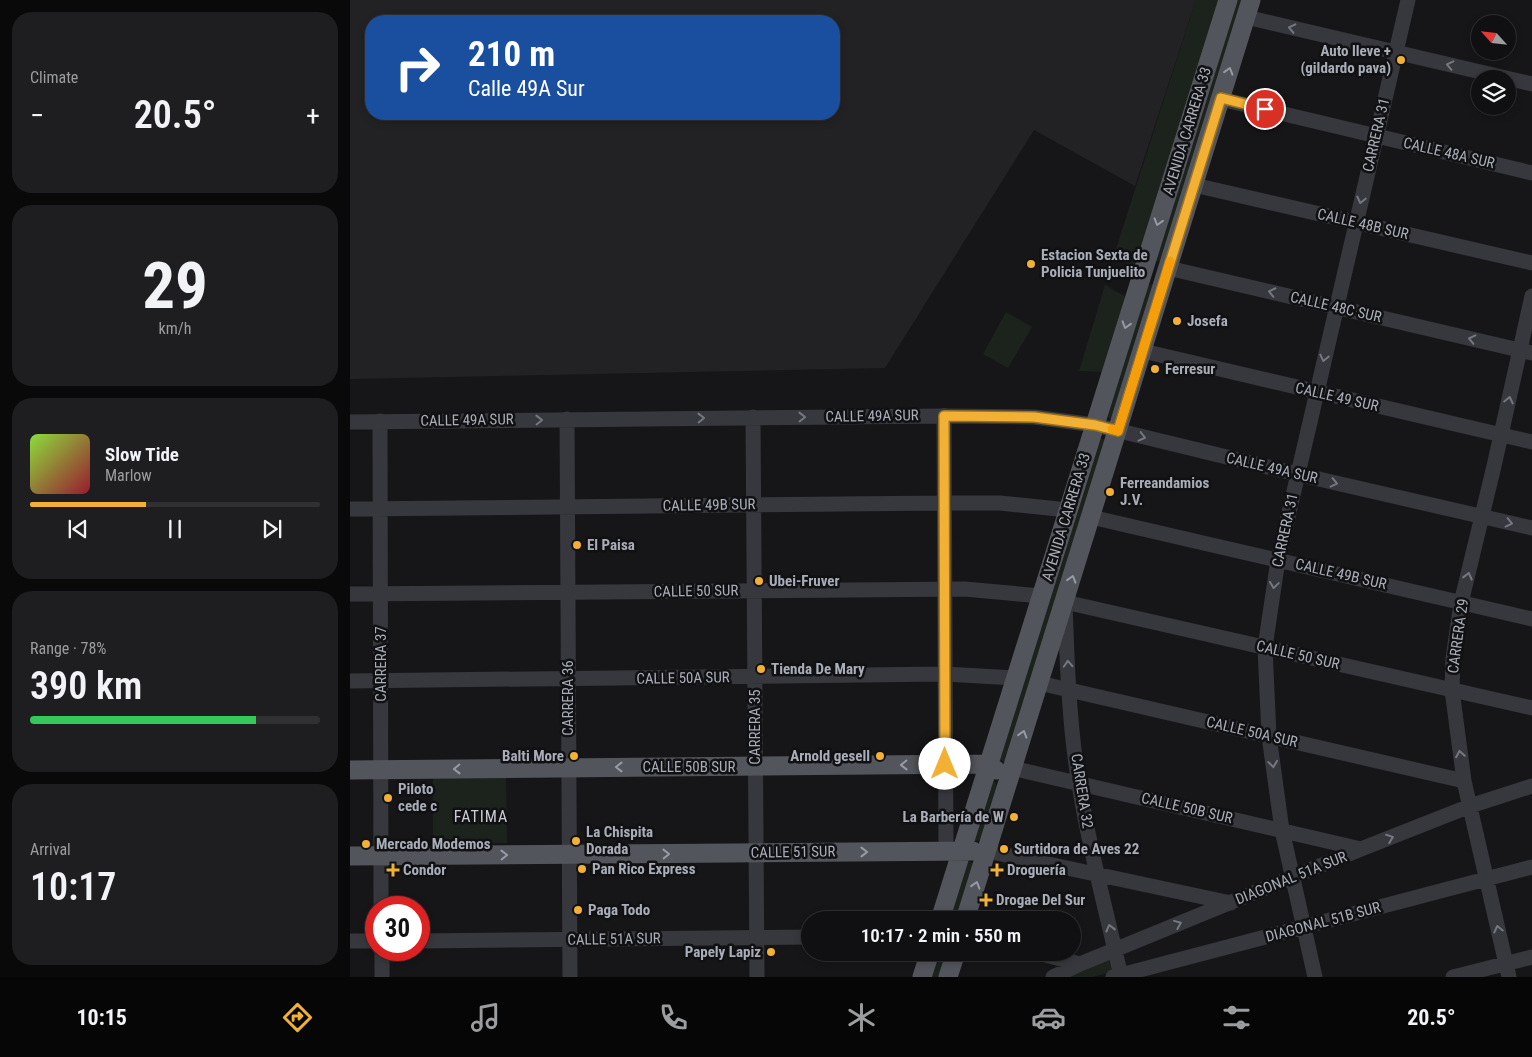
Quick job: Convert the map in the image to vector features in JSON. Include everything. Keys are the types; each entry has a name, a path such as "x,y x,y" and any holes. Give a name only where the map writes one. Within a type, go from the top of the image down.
{"main road":[{"name":"AVENIDA CARRERA 33","path":"942,911 954,851 988,764 1228,0"},
{"name":"AVENIDA CARRERA 33","path":"969,911 1248,9"},
{"path":"1141,278 1168,268"},
{"path":"988,764 994,767 1000,777 1003,798"},
{"name":"CALLE 50B SUR","path":"350,770 988,764"},
{"name":"CALLE 51 SUR","path":"350,856 987,851"},
{"path":"922,977 927,961"},
{"path":"948,977 953,961"}],"street":[{"name":"CARRERA 31","path":"1315,977 1282,830 1269,736 1266,648 1278,560 1408,0"},
{"path":"1248,9 1396,52 1532,84"},
{"name":"CALLE 48A SUR","path":"1221,98 1532,173"},
{"name":"CALLE 48B SUR","path":"1194,186 1532,263"},
{"name":"CALLE 48C SUR","path":"1168,268 1526,352"},
{"name":"CARRERA 29","path":"1508,970 1464,781 1452,690 1453,658 1461,602 1501,435 1526,352 1532,296"},
{"name":"CALLE 49 SUR","path":"1143,351 1532,442"},
{"path":"944,416 945,764 954,851"},
{"name":"CALLE 49A SUR","path":"350,422 944,416 1034,417 1095,425 1532,528"},
{"name":"CARRERA 35","path":"753,418 757,977"},
{"name":"CARRERA 36","path":"567,419 570,977"},
{"name":"CARRERA 37","path":"380,421 382,896"},
{"name":"CALLE 49B SUR","path":"350,509 1000,503 1068,510"},
{"name":"CALLE 49B SUR","path":"1091,517 1532,619"},
{"name":"CALLE 50 SUR","path":"350,594 964,589 1041,596"},
{"name":"CALLE 50 SUR","path":"1064,602 1532,708"},
{"name":"CARRERA 32","path":"1064,602 1069,690 1078,783 1119,976"},
{"name":"CALLE 50A SUR","path":"350,681 945,674 1015,678"},
{"name":"CALLE 50A SUR","path":"1039,683 1464,781"},
{"name":"CALLE 50B SUR","path":"1012,768 1361,849"},
{"name":"DIAGONAL 51A SUR","path":"1053,977 1080,964 1361,849 1470,806 1532,786"},
{"name":"CALLE 51 SUR","path":"987,851 1231,903"},
{"name":"DIAGONAL 51B SUR","path":"1119,976 1532,867"},
{"name":"CALLE 51A SUR","path":"430,941 801,937"},
{"path":"350,941 365,941"},
{"path":"1453,977 1508,970 1532,957"},
{"path":"382,961 382,977"},
{"path":"1068,961 1080,964"}],"shaded area":[{"path":"350,0 1196,0 1135,186 1034,130 885,368 350,379"},
{"path":"1196,0 1220,0 1136,270 1114,255"},
{"path":"1234,0 1244,0 1167,260 1154,262"},
{"path":"1159,282 1117,420 1104,417 1146,286"},
{"path":"1105,285 1128,298 1105,372 1079,371"},
{"path":"1006,312 1032,327 1008,368 983,354"},
{"path":"1097,438 1108,440 1007,763 997,759"},
{"path":"991,775 998,788 985,835 979,840 972,842"},
{"path":"506,776 507,843 433,843 433,777"},
{"path":"965,860 975,864 960,911 948,911"},
{"path":"1108,957 1112,972 1092,977 1061,977"},
{"path":"932,961 944,961 939,977 927,977"}],"slow traffic":[{"path":"1112,429 1118,431 1170,261"}],"place":[{"name":"Auto lleve + (gildardo pava)","path":"1401,60"},
{"name":"Estacion Sexta de Policia Tunjuelito","path":"1031,264"},
{"name":"Josefa","path":"1177,321"},
{"name":"Ferresur","path":"1155,369"},
{"name":"Ferreandamios J.V.","path":"1110,492"},
{"name":"El Paisa","path":"577,545"},
{"name":"Ubei-Fruver","path":"759,581"},
{"name":"Tienda De Mary","path":"761,669"},
{"name":"Balti More","path":"574,756"},
{"name":"Arnold gesell","path":"880,756"},
{"name":"Piloto cede c","path":"388,798"},
{"name":"La Barbería de W","path":"1014,817"},
{"name":"La Chispita Dorada","path":"576,841"},
{"name":"Mercado Modemos","path":"366,844"},
{"name":"Surtidora de Aves 22","path":"1004,849"},
{"name":"Pan Rico Express","path":"582,869"},
{"name":"Condor","path":"393,870"},
{"name":"Droguería","path":"997,870"},
{"name":"Drogae Del Sur","path":"986,900"},
{"name":"Paga Todo","path":"578,910"},
{"name":"Papely Lapiz","path":"771,952"}],"district":[{"name":"FATIMA","path":"481,816"}],"route":[{"path":"945,764 944,416 1034,417 1095,425 1118,431 1221,98 1265,109"}]}
